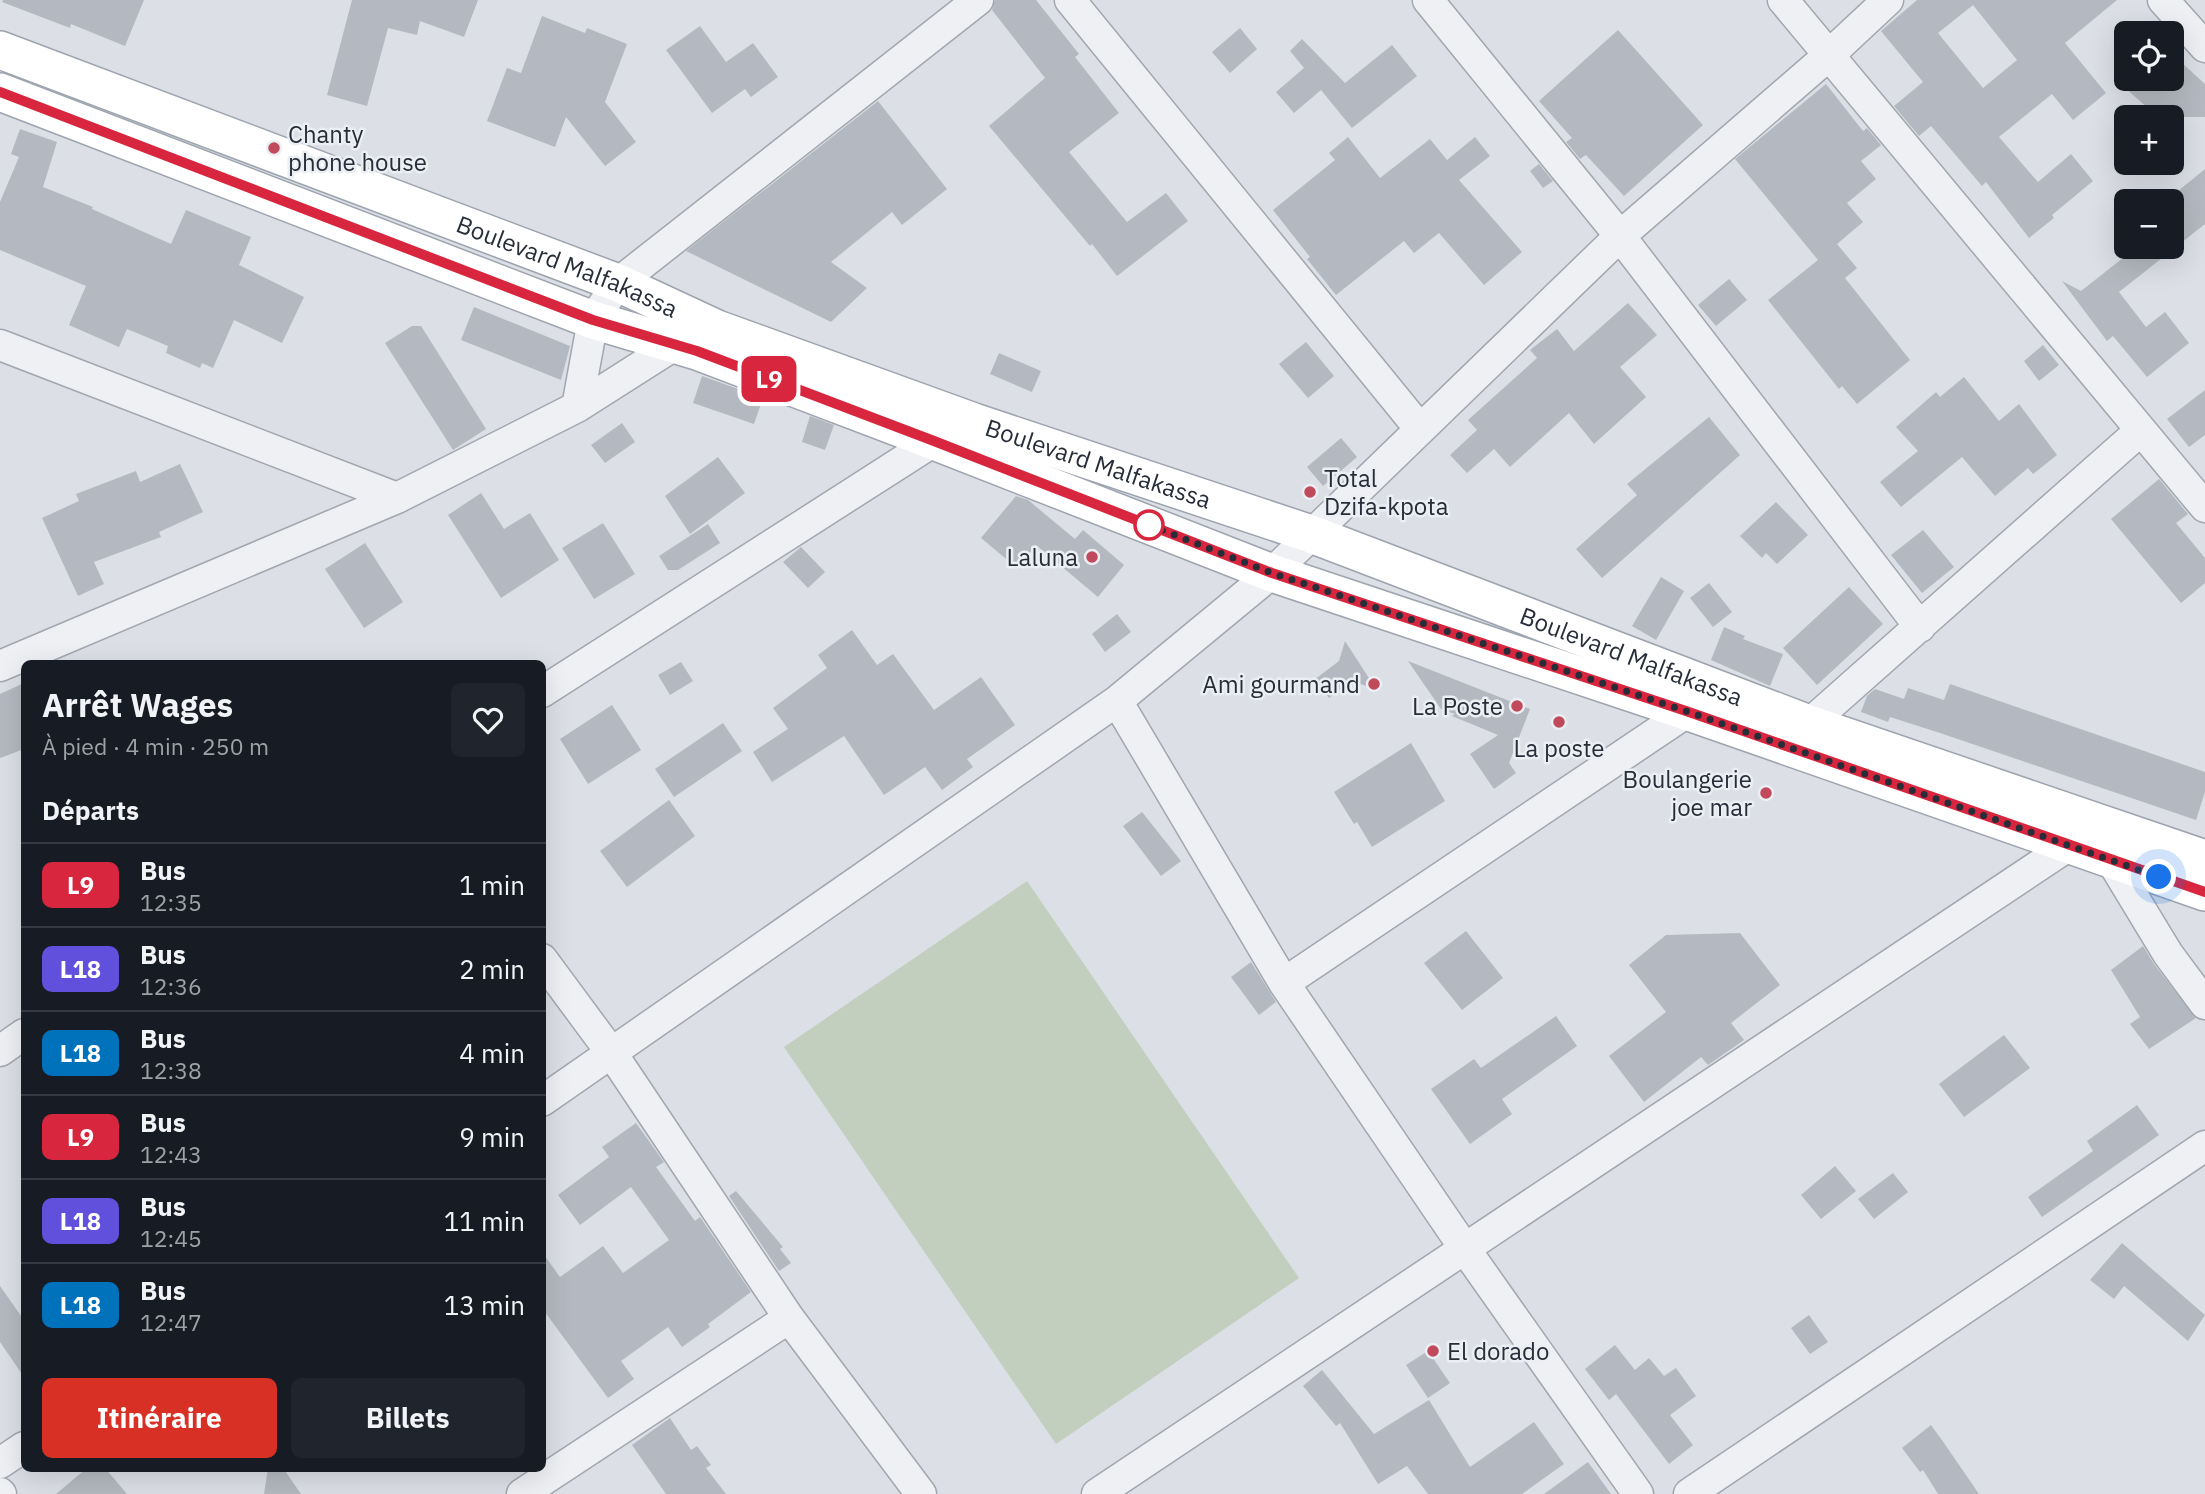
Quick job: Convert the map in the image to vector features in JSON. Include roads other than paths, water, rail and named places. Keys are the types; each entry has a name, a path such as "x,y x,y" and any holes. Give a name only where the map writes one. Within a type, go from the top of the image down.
{"main road":[{"name":"Boulevard Malfakassa","path":"0,50 618,283 717,329 974,422 1311,534 1809,724 2109,844 2199,875"},
{"name":"Boulevard Malfakassa","path":"0,92 593,320 676,344 934,441 1272,573 1686,711 2068,846 2109,844"}],"street":[{"path":"577,407 593,320 618,283 978,0"},
{"path":"1070,0 1420,429"},
{"path":"1428,0 1620,236 1920,627"},
{"path":"1783,0 2205,507"},
{"path":"546,1098 613,1055 1117,701 1272,573 1620,236 1828,56 1888,0"},
{"path":"2163,0 2205,47"},
{"path":"0,666 397,498 577,407 676,344 717,329"},
{"path":"0,345 397,498"},
{"path":"546,689 934,441 974,422"},
{"path":"1809,724 2140,431"},
{"path":"1284,983 1686,711 1720,691"},
{"path":"1117,701 1284,983 1465,1249 1638,1494"},
{"path":"2109,844 2168,954 2205,1004"},
{"path":"1097,1494 2068,846"},
{"path":"546,964 613,1055 789,1318 921,1494"},
{"path":"0,1051 21,1036"},
{"path":"1689,1494 2205,1146"},
{"path":"522,1494 789,1318"},
{"path":"0,1463 21,1449"}],"place":[{"name":"Chanty phone house","path":"274,148"},
{"name":"Total Dzifa-kpota","path":"1310,492"},
{"name":"Laluna","path":"1092,557"},
{"name":"Ami gourmand","path":"1374,684"},
{"name":"La Poste","path":"1517,706"},
{"name":"La poste","path":"1559,722"},
{"name":"Boulangerie joe mar","path":"1766,793"},
{"name":"El dorado","path":"1433,1351"}]}
